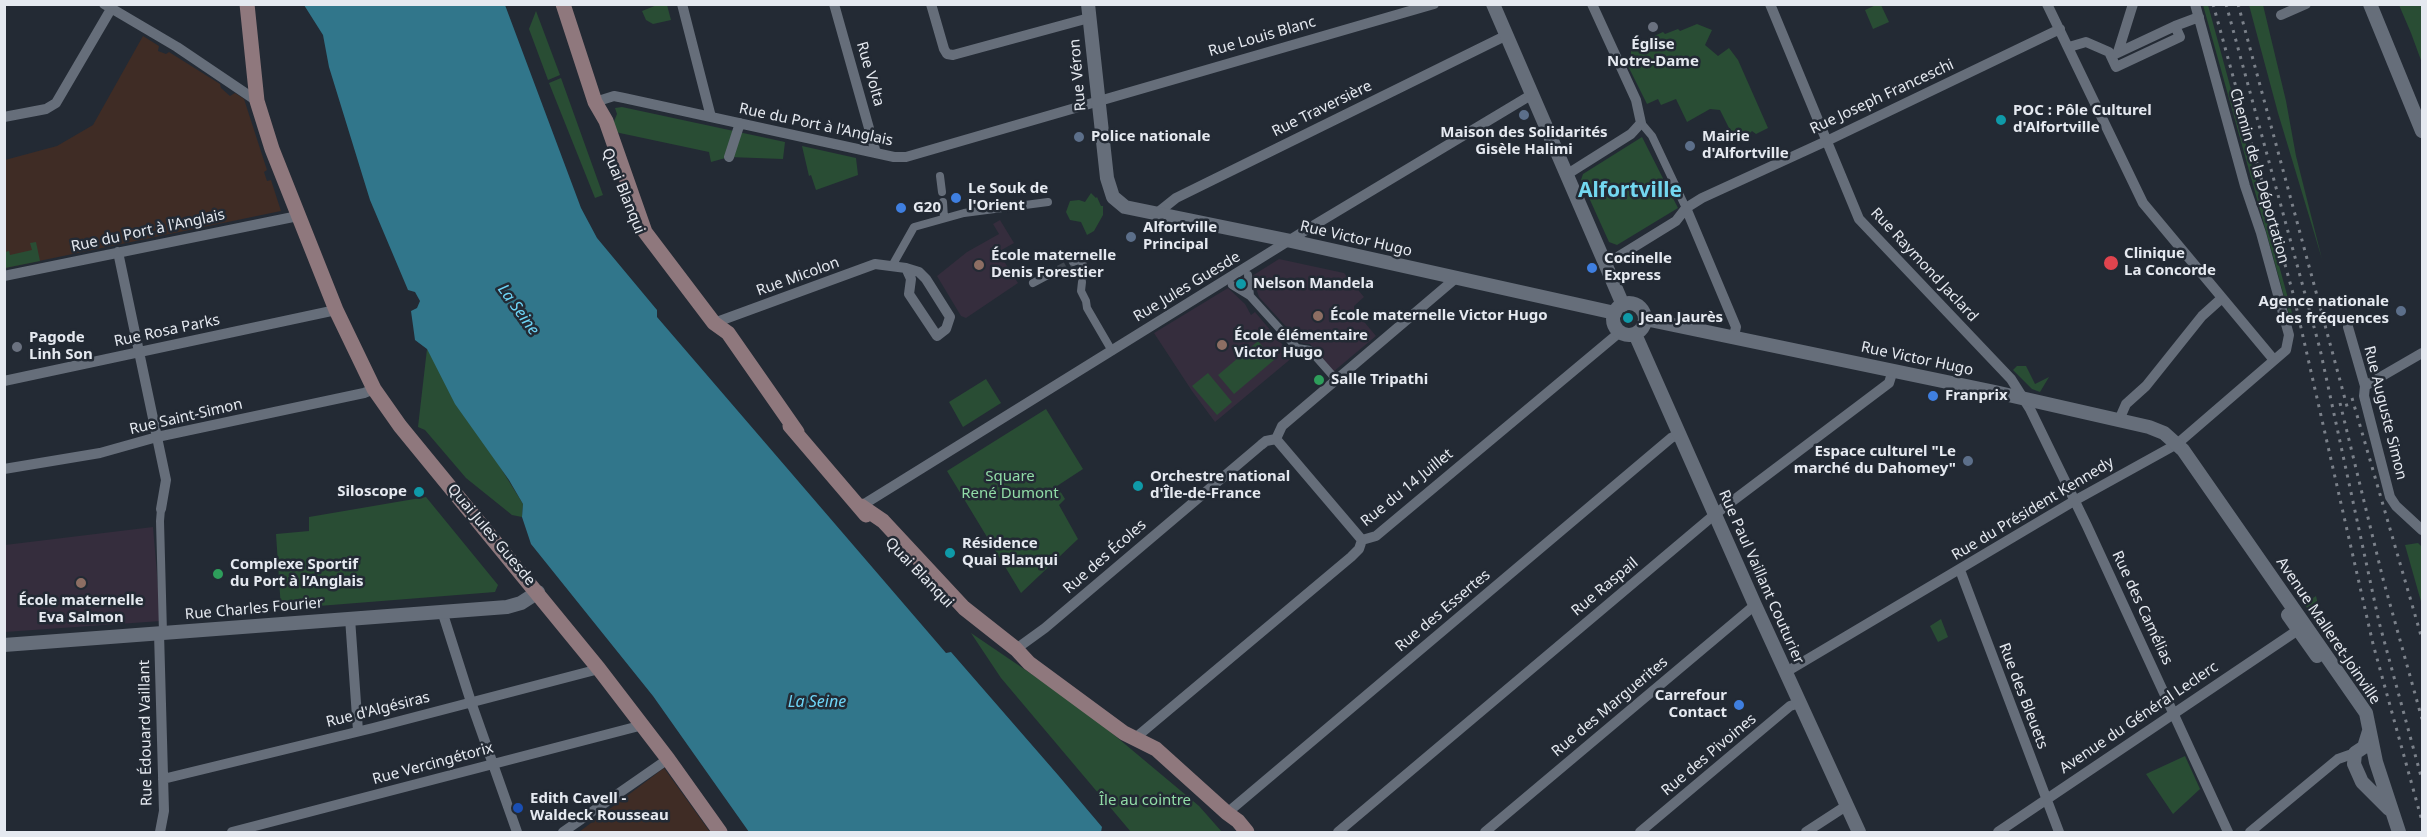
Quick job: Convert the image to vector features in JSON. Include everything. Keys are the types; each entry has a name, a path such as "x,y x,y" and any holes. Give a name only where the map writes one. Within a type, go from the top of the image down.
{"main road":[{"path":"247,4 257,100"},
{"name":"Quai Blanqui","path":"553,4 562,32 590,85"},
{"name":"Quai Blanqui","path":"563,4 595,102 606,121 645,232 714,323 718,338 783,420 797,432 861,506 883,521 964,608 1016,649 1029,663 1134,739 1156,749 1238,821 1247,832"},
{"name":"Quai Jules Guesde","path":"257,100 272,149 336,310 374,389 400,426 538,592 643,725 720,832"},
{"name":"Quai Blanqui","path":"1227,813 1232,827 1238,832"}],"street":[{"path":"682,4 711,117"},
{"name":"Rue Volta","path":"834,4 876,153"},
{"path":"931,4 944,50 947,54 953,55 1089,11"},
{"name":"Rue Louis Blanc","path":"1098,102 1434,4"},
{"path":"1493,4 1604,263 1619,309 1614,323 1620,332 1635,334 1643,326 1645,319 1639,307 1631,304 1619,309"},
{"path":"1593,4 1636,100 1641,123 1652,136 1686,208 1736,327 1734,336"},
{"name":"Rue Raymond Jaclard","path":"1770,4 1859,219 2011,379 2024,398"},
{"path":"2047,4 2143,203 2222,298 2278,357"},
{"path":"2133,4 2114,54 2116,67 2180,37 2175,26 2199,17"},
{"name":"Chemin de la Déportation","path":"2195,4 2244,186 2261,233 2289,335 2288,346 2278,357"},
{"path":"2281,15 2306,4"},
{"path":"2370,4 2422,131"},
{"path":"4,117 46,109 56,103 107,7 232,82 257,100"},
{"name":"Rue Véron","path":"1089,11 1107,178"},
{"name":"Rue Joseph Franceschi","path":"1604,263 1676,221 1686,208 1702,198 2060,29"},
{"name":"Rue Traversière","path":"1156,213 1176,198 1505,36"},
{"path":"2069,47 2086,42 2114,54"},
{"name":"Rue Jules Guesde","path":"861,506 1531,95"},
{"name":"Rue du Port à l'Anglais","path":"595,102 614,96 876,153 906,157 1098,102"},
{"path":"729,157 740,123"},
{"path":"1566,175 1631,134 1641,123"},
{"path":"940,176 944,218"},
{"name":"Rue Victor Hugo","path":"1107,178 1109,188 1118,202 1125,207 1291,241 1456,279 1619,309"},
{"path":"892,266 914,227 964,213 1048,202"},
{"name":"Rue du Port à l'Anglais","path":"4,276 298,216"},
{"path":"118,252 166,480 161,509 161,633"},
{"path":"1073,262 1082,259 1081,291 1087,308 1112,351"},
{"name":"Rue Micolon","path":"714,323 875,264 906,268"},
{"path":"906,268 919,272 926,279 950,317 946,329 937,336 909,294 911,279 906,268"},
{"path":"1248,275 1250,296"},
{"path":"1033,283 1048,276"},
{"name":"Rue des Écoles","path":"1016,649 1045,628 1261,445 1276,439 1282,426 1456,279"},
{"path":"1232,285 1250,296 1297,348 1310,350 1333,376"},
{"path":"2119,420 2126,404 2146,386 2202,316 2222,298"},
{"name":"Rue Rosa Parks","path":"4,381 336,310"},
{"name":"Rue Victor Hugo","path":"1645,319 1734,336 2119,420 2157,429 2177,444"},
{"name":"Rue Auguste Simon","path":"2348,327 2366,386 2364,396 2390,497 2396,506 2422,530"},
{"name":"Rue du 14 Juillet","path":"1134,739 1351,557 1359,549 1362,540 1376,536 1620,332"},
{"name":"Rue Paul Vaillant Couturier","path":"1635,334 1799,703 1859,832"},
{"path":"2366,386 2422,353"},
{"name":"Rue du Président Kennedy","path":"1786,672 2074,501 2177,444 2278,357"},
{"name":"Rue Raspail","path":"1338,832 1714,514 1889,383 1893,370"},
{"name":"Rue Saint-Simon","path":"4,469 100,453 157,437 374,389"},
{"name":"Rue des Camélias","path":"2024,398 2228,832"},
{"name":"Rue des Essertes","path":"1227,813 1679,434"},
{"path":"1276,439 1362,540"},
{"name":"Avenue Malleret-Joinville","path":"2177,444 2180,461 2369,731"},
{"name":"Avenue Malleret-Joinville","path":"2177,444 2358,700 2366,713 2369,731"},
{"name":"Rue des Bleuets","path":"1960,570 2059,832"},
{"name":"Rue Charles Fourier","path":"4,645 515,605 538,592"},
{"name":"Rue des Marguerites","path":"1485,832 1755,605"},
{"path":"442,611 517,832"},
{"path":"350,618 358,731"},
{"name":"Avenue du Général Leclerc","path":"1998,832 2298,630"},
{"name":"Rue Édouard Vaillant","path":"160,832 164,811 161,633"},
{"name":"Rue d'Algésiras","path":"163,778 599,669"},
{"name":"Rue des Pivoines","path":"1640,832 1790,706 1799,703"},
{"name":"Rue Vercingétorix","path":"232,832 643,725"},
{"path":"2250,832 2338,759 2364,747 2369,731"},
{"path":"2369,731 2376,762 2398,832"},
{"path":"2355,753 2354,764 2362,782 2391,810"},
{"path":"563,832 668,759"},
{"path":"1806,832 1846,806"}],"shaded area":[{"path":"143,36 159,46 158,51 166,54 169,52 220,84 230,96 235,93 244,99 267,170 264,172 267,181 271,180 281,211 5,268 5,160 57,146 93,125"},
{"name":"École maternelle Denis Forestier","path":"1000,220 1014,243 998,252 1018,283 966,318 961,316 937,276 967,252 999,234 993,224"},
{"name":"École maternelle Victor Hugo","path":"1279,259 1344,273 1364,297 1354,306 1355,311 1376,336 1333,372 1310,344 1301,343 1259,297 1252,276"},
{"name":"École élémentaire Victor Hugo","path":"1228,288 1245,304 1251,315 1255,312 1293,357 1215,422 1154,333"},
{"name":"École maternelle Eva Salmon","path":"153,527 161,621 5,632 5,545"},
{"path":"664,768 710,832 579,832"}],"green space":[{"path":"657,5 667,5 671,20 653,24 646,20 642,11"},
{"path":"1881,5 1889,22 1873,29 1865,10"},
{"path":"2203,5 2208,5 2292,313 2289,314"},
{"path":"2249,5 2263,5 2286,101 2296,156 2322,259 2278,113"},
{"path":"2399,5 2422,5 2422,63 2411,33"},
{"path":"536,11 560,75 548,80 529,29"},
{"path":"1697,24 1712,30 1705,45 1718,56 1729,48 1738,60 1768,128 1756,134 1752,131 1751,136 1736,142 1720,110 1710,109 1687,122 1676,99 1661,105 1658,99 1647,104 1626,62 1631,58 1631,49 1637,47 1636,44 1663,32 1665,34 1678,29 1680,31"},
{"path":"561,78 603,195 595,198 549,83"},
{"path":"622,107 785,142 783,159 729,157 711,162 709,152 615,132 613,124 617,114 615,108"},
{"path":"1642,137 1678,208 1617,245 1609,242 1581,180 1583,174"},
{"path":"802,146 856,158 858,175 816,190 811,175 809,176"},
{"path":"1091,193 1103,206 1103,215 1094,231 1087,235 1081,222 1070,220 1066,212 1070,201 1085,202"},
{"path":"36,242 40,261 5,268 5,252 9,251 10,255 32,250 30,243"},
{"path":"1625,311 1631,311 1635,318 1631,325 1625,325 1621,321 1621,315"},
{"path":"1258,341 1274,360 1234,394 1218,375"},
{"path":"427,349 523,504 522,517 512,515 466,478 425,430 418,427"},
{"path":"2017,366 2026,366 2035,384 2049,377 2040,392 2032,389 2013,370"},
{"path":"1208,373 1232,402 1217,415 1192,386"},
{"path":"986,379 1001,403 963,427 949,402"},
{"name":"Square René Dumont","path":"1046,409 1083,469 1057,486 1065,499 1059,505 1078,539 1021,593 947,471"},
{"path":"426,497 498,585 495,592 281,609 276,534 309,531 309,517"},
{"path":"2418,543 2422,547 2422,605 2405,545"},
{"path":"2316,596 2320,613 2314,617 2304,604"},
{"path":"1941,619 1948,637 1938,642 1930,626"},
{"name":"Île au cointre","path":"971,633 1083,709 1199,806 1222,832 1131,832 1001,678"},
{"path":"2185,756 2200,789 2173,814 2146,774"}],"water":[{"name":"La Seine","path":"304,5 505,5 581,208 597,238 657,310 657,317 946,653 951,652 1058,775 1102,827 1101,832 749,832 653,696 531,544 522,517 523,504 509,480 455,404 427,349 415,340 411,311 417,308 420,301 415,292 408,290 370,200 329,67 323,35"}],"tunnel":[{"path":"1048,275 1073,262"}],"railway":[{"path":"2213,4 2294,297 2373,644 2422,821"},
{"path":"2226,4 2320,349 2379,622 2422,780"},
{"path":"2238,4 2348,410"},
{"path":"2352,398 2422,639"},
{"path":"2340,403 2383,579 2422,719"}],"place":[{"name":"Église Notre-Dame","path":"1653,27"},
{"name":"Maison des Solidarités Gisèle Halimi","path":"1524,115"},
{"name":"POC : Pôle Culturel d'Alfortville","path":"2001,120"},
{"name":"Police nationale","path":"1079,137"},
{"name":"Mairie d'Alfortville","path":"1690,146"},
{"name":"Le Souk de l'Orient","path":"956,198"},
{"name":"G20","path":"901,208"},
{"name":"Alfortville Principal","path":"1131,237"},
{"name":"Clinique La Concorde","path":"2111,263"},
{"name":"École maternelle Denis Forestier","path":"979,265"},
{"name":"Cocinelle Express","path":"1592,268"},
{"name":"Nelson Mandela","path":"1241,284"},
{"name":"Agence nationale des fréquences","path":"2401,311"},
{"name":"École maternelle Victor Hugo","path":"1318,316"},
{"name":"Jean Jaurès","path":"1628,318"},
{"name":"École élémentaire Victor Hugo","path":"1222,345"},
{"name":"Pagode Linh Son","path":"17,347"},
{"name":"Salle Tripathi","path":"1319,380"},
{"name":"Franprix","path":"1933,396"},
{"name":"Espace culturel \"Le marché du Dahomey\"","path":"1968,461"},
{"name":"Orchestre national d'Île-de-France","path":"1138,486"},
{"name":"Siloscope","path":"419,492"},
{"name":"Résidence Quai Blanqui","path":"950,553"},
{"name":"Complexe Sportif du Port à l’Anglais","path":"218,574"},
{"name":"École maternelle Eva Salmon","path":"81,583"},
{"name":"Carrefour Contact","path":"1739,705"},
{"name":"Edith Cavell - Waldeck Rousseau","path":"518,808"}],"district":[{"name":"Alfortville","path":"1630,191"}]}
